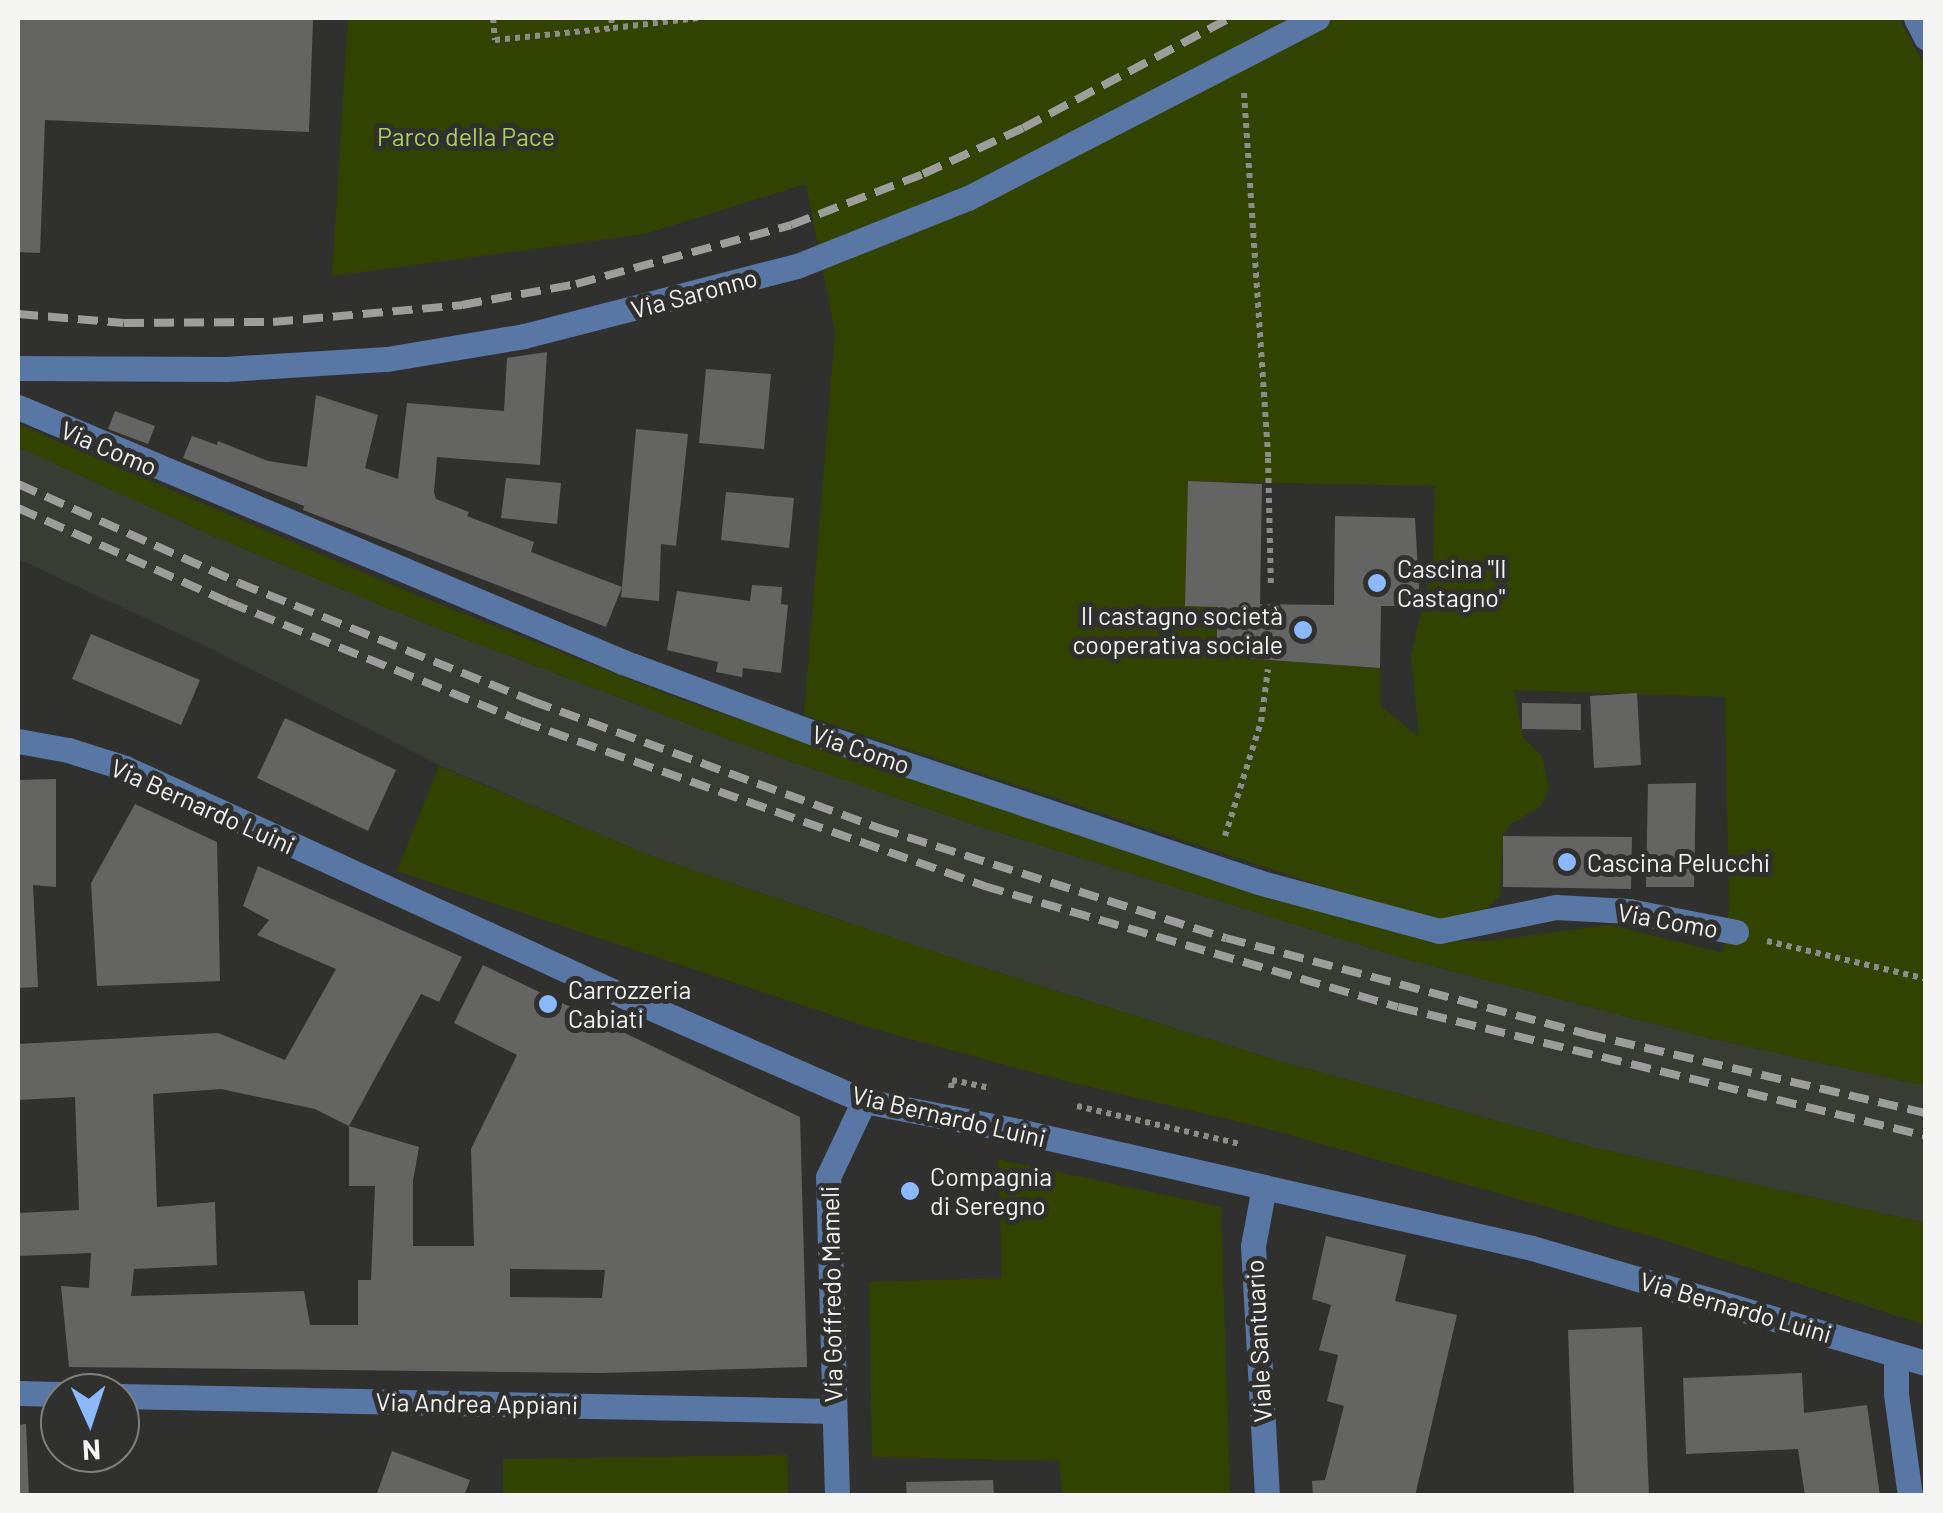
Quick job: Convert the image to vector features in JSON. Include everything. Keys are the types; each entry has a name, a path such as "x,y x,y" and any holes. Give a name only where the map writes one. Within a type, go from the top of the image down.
{"street":[{"name":"Via Saronno","path":"18,368 117,371 329,364 460,348 610,316 797,266 901,228 1317,18"},
{"path":"1916,18 1926,38"},
{"name":"Via Como","path":"18,408 624,662 822,736 1217,869 1439,931 1556,907 1629,911 1736,932"},
{"name":"Via Bernardo Luini","path":"18,742 68,750 125,768 864,1101 1550,1253 1926,1363"},
{"name":"Via Goffredo Mameli","path":"837,1496 828,1176 864,1101"},
{"name":"Viale Santuario","path":"1264,1187 1253,1246 1267,1496"},
{"path":"1896,1355 1896,1394 1910,1496"},
{"name":"Via Andrea Appiani","path":"140,1396 833,1411"}],"path":[{"path":"493,18 495,40 698,18"},
{"path":"612,18 613,28"},
{"path":"1232,64 1246,106 1270,494 1271,588"},
{"path":"1217,869 1261,722 1268,669"},
{"path":"1736,932 1926,980"}],"shaded area":[{"path":"18,447 213,536 434,627 741,744 972,824 1406,959 1713,1039 1925,1086 1925,1223 1592,1147 1272,1059 953,958 646,854 439,765 210,648 18,559"}],"green space":[{"name":"Parco della Pace","path":"348,18 1899,18 1926,69 1925,1086 1713,1039 1406,959 972,824 741,744 434,627 213,536 18,447 18,424 416,595 690,703 1231,884 1437,941 1487,941 1610,925 1723,953 1729,908 1725,697 1514,690 1523,738 1542,756 1549,788 1541,806 1510,825 1503,836 1500,896 1482,912 1446,920 1410,915 804,715 835,332 806,184 645,234 332,276","holes":["1188,481 1435,486 1433,563 1411,656 1419,737 1380,706 1380,668 1217,656 1218,607"]},
{"path":"439,766 646,854 953,958 1272,1059 1592,1147 1925,1223 1925,1325 1661,1239 1265,1128 1061,1080 874,1029 397,871"},
{"path":"998,1159 1221,1207 1230,1495 1062,1495 1059,1461 872,1457 869,1282 1002,1278"},
{"path":"787,1455 788,1495 503,1495 503,1459"}],"building":[{"path":"18,18 313,20 309,132 45,120 40,253 18,252"},
{"path":"547,352 540,465 437,457 434,492 436,499 469,512 467,516 534,542 531,552 622,587 606,627 303,510 304,506 183,458 192,436 217,445 218,441 268,461 307,467 316,395 378,415 365,468 398,479 407,403 504,411 507,358"},
{"path":"706,369 771,374 764,449 699,443"},
{"path":"115,411 155,426 148,444 108,429"},
{"path":"636,429 688,434 676,546 661,544 659,601 621,597"},
{"path":"506,478 561,483 557,524 501,518"},
{"name":"Cascina \"Il Castagno\"","path":"1188,481 1262,484 1260,604 1334,605 1335,516 1415,518 1420,606 1381,606 1380,668 1216,656 1218,607 1185,606"},
{"path":"726,492 794,498 789,548 721,540"},
{"path":"752,585 782,587 781,604 788,605 781,673 743,668 742,677 716,672 718,662 667,650 677,591 750,601"},
{"path":"91,634 200,680 181,725 72,679"},
{"path":"1637,693 1641,765 1594,768 1590,696"},
{"path":"1522,703 1581,704 1581,730 1522,729"},
{"path":"285,718 396,770 368,831 257,778"},
{"path":"56,779 56,887 33,885 38,987 18,988 18,780"},
{"path":"1696,783 1694,887 1646,887 1648,784"},
{"path":"135,804 217,842 220,981 97,986 91,883"},
{"name":"Cascina Pelucchi","path":"1503,836 1632,837 1631,889 1503,887"},
{"path":"258,866 462,957 439,1002 421,994 349,1126 419,1147 413,1181 413,1246 474,1246 471,1149 517,1055 454,1023 483,965 800,1117 807,1367 601,1373 69,1367 61,1286 89,1288 91,1253 18,1256 18,1213 79,1210 75,1097 18,1100 18,1044 218,1033 285,1060 336,969 257,935 269,920 243,906","holes":["221,1089 315,1109 349,1126 349,1186 375,1186 371,1280 358,1280 358,1325 310,1325 304,1291 131,1296 134,1269 217,1265 215,1202 157,1207 153,1094","510,1269 605,1270 602,1298 510,1297"]},
{"path":"1326,1236 1406,1255 1395,1301 1457,1315 1415,1496 1313,1496 1312,1481 1325,1480 1344,1406 1327,1401 1338,1355 1319,1350 1331,1305 1312,1299"},
{"path":"1642,1327 1649,1496 1574,1496 1568,1330"},
{"path":"1802,1373 1804,1413 1867,1405 1880,1496 1805,1496 1798,1449 1686,1454 1683,1378"},
{"path":"26,1424 29,1496 18,1496 18,1425"},
{"path":"392,1451 470,1480 464,1496 376,1496"},
{"path":"993,1480 994,1496 907,1496 906,1482"}],"railway":[{"path":"18,314 124,323 273,322 462,305 576,284 791,225 923,174 1023,128 1230,18"},
{"path":"18,484 239,583 532,701 879,828 1226,938 1586,1034 1926,1113"},
{"path":"18,508 228,602 521,721 984,886 1398,1007 1926,1136"}],"place":[{"name":"Cascina \"Il Castagno\"","path":"1377,583"},
{"name":"Il castagno società cooperativa sociale","path":"1303,630"},
{"name":"Cascina Pelucchi","path":"1567,862"},
{"name":"Carrozzeria Cabiati","path":"548,1004"},
{"name":"Compagnia di Seregno","path":"910,1191"}]}
